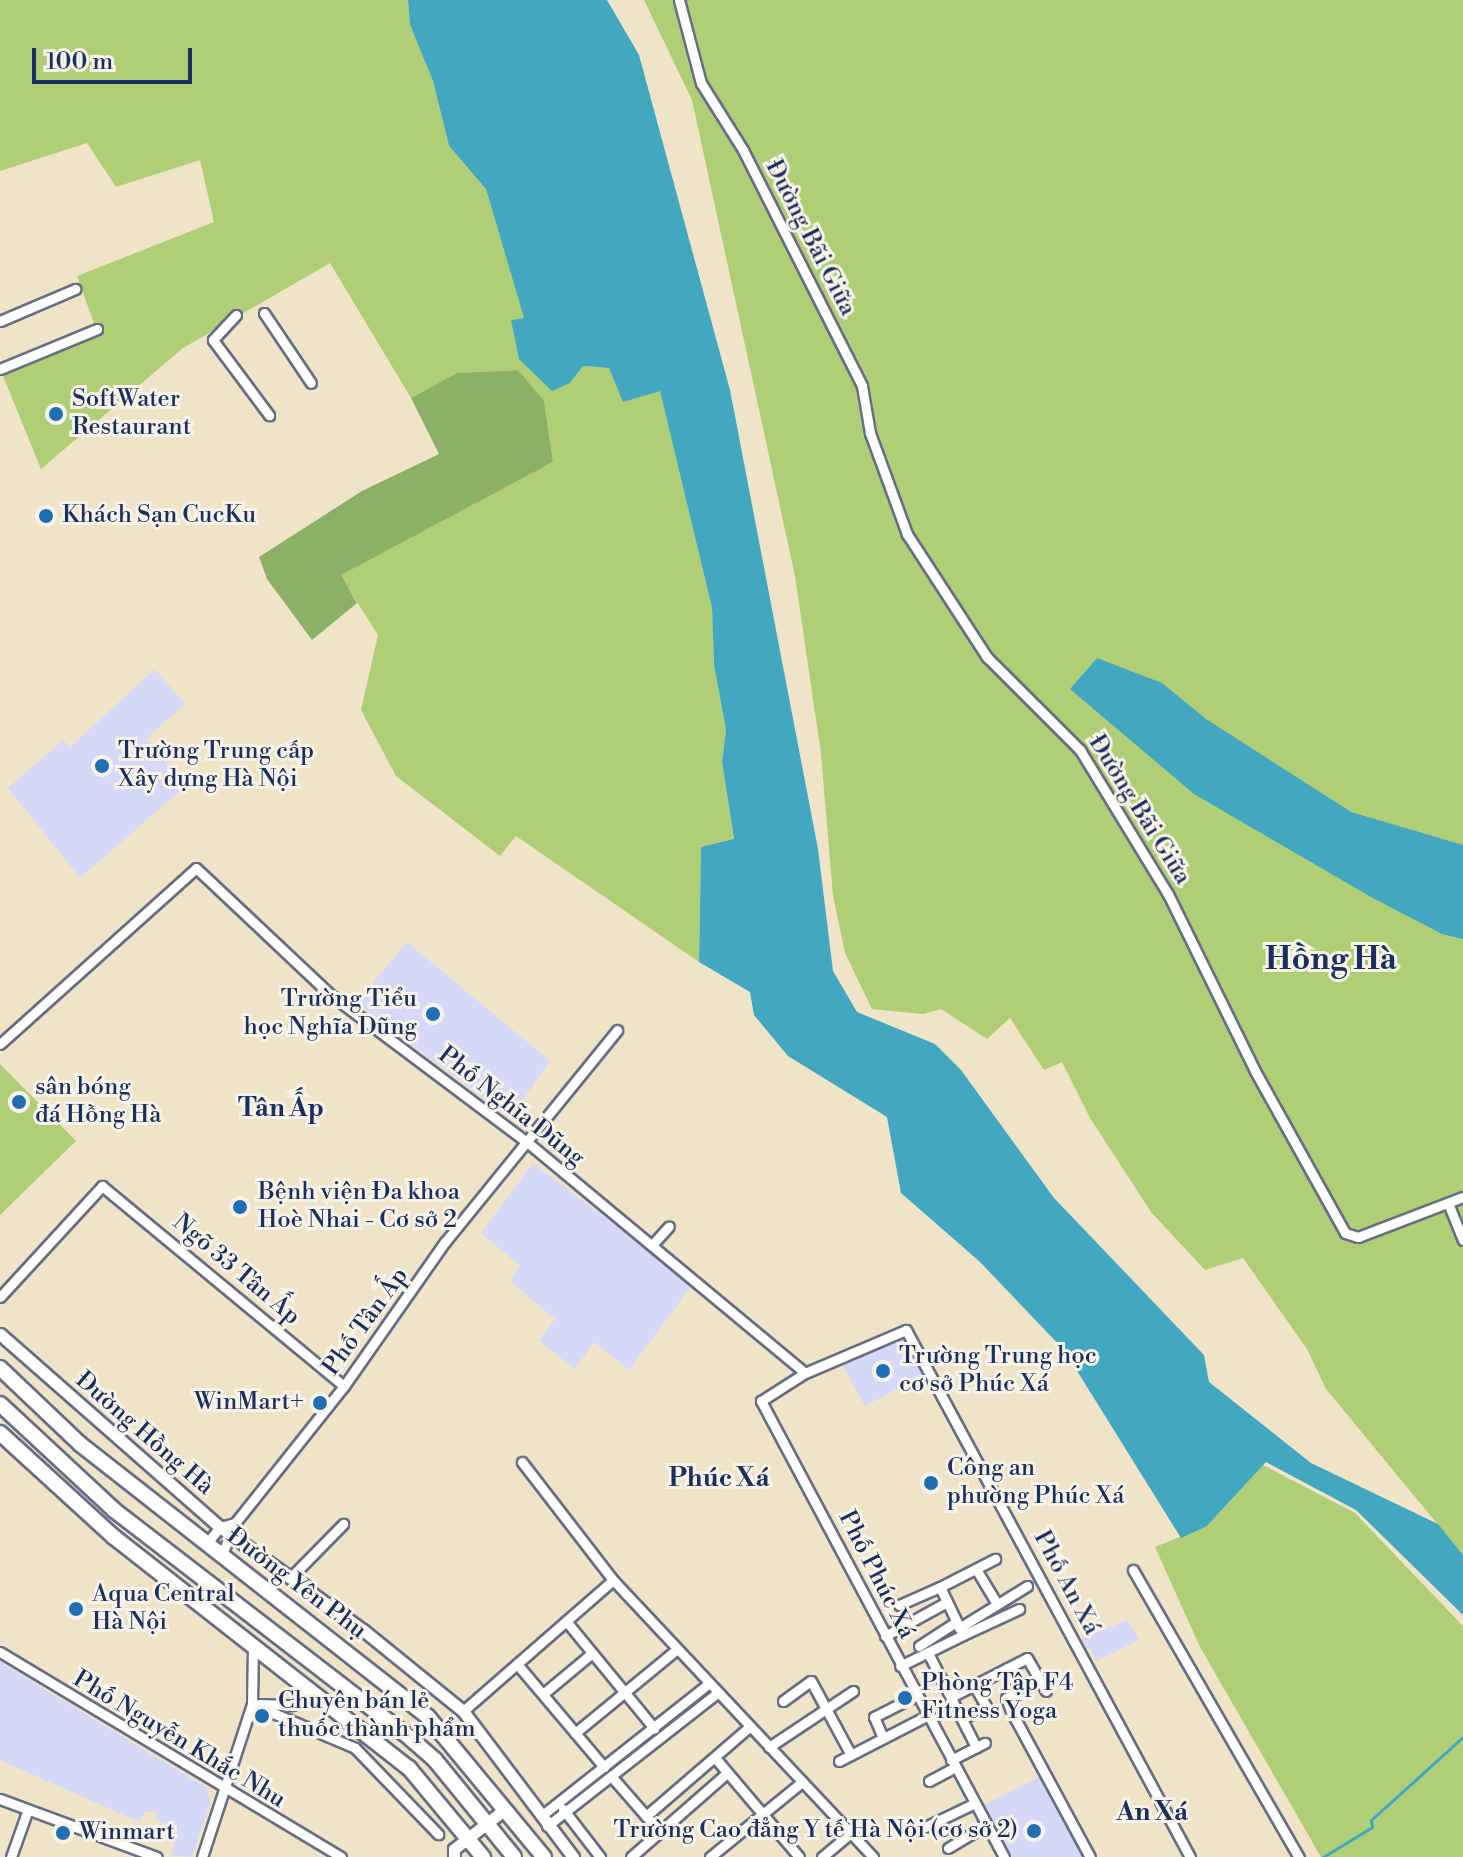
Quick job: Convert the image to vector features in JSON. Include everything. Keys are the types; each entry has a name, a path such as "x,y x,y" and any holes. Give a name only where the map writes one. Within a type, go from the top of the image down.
{"main road":[{"name":"Đường Yên Phụ","path":"0,1368 80,1444 428,1717 544,1857"},
{"path":"0,1404 114,1510 411,1739 487,1822 514,1857"},
{"path":"0,1433 114,1537 409,1768 483,1857"}],"street":[{"name":"Đường Bãi Giữa","path":"679,0 701,83 743,150 862,386 870,433 907,534 987,657 1080,750 1168,894 1255,1071 1345,1233 1358,1237 1463,1197"},
{"path":"0,321 75,289"},
{"path":"264,313 311,383"},
{"path":"236,315 213,340 269,415"},
{"path":"0,369 97,329"},
{"name":"Phố Nghĩa Dũng","path":"0,1044 196,868 331,995 527,1142 805,1373"},
{"name":"Phố Tân Ấp","path":"235,1523 344,1386 445,1242 617,1030"},
{"name":"Ngõ 33 Tân Ấp","path":"0,1297 102,1186 344,1386"},
{"path":"1448,1203 1463,1240"},
{"path":"652,1245 669,1226"},
{"name":"Phố An Xá","path":"805,1373 906,1330 1190,1857"},
{"name":"Đường Hồng Hà","path":"0,1334 233,1538 463,1711 573,1857"},
{"name":"Phố Phúc Xá","path":"805,1373 761,1401 1004,1857"},
{"path":"522,1462 613,1580 873,1857"},
{"path":"207,1543 220,1527 235,1523 233,1538 222,1554"},
{"path":"290,1578 343,1524"},
{"path":"899,1605 995,1559"},
{"path":"976,1569 997,1604"},
{"path":"1133,1570 1299,1857"},
{"path":"463,1711 613,1580"},
{"path":"900,1666 928,1653 959,1628 1027,1586"},
{"path":"940,1587 959,1628"},
{"path":"885,1636 945,1603"},
{"path":"919,1646 959,1628 1019,1609"},
{"path":"566,1621 654,1728"},
{"path":"202,1857 227,1793 252,1704 253,1646"},
{"path":"575,1733 676,1650"},
{"name":"Phố Nguyễn Khắc Nhu","path":"0,1652 227,1793 341,1857"},
{"path":"928,1653 962,1719 980,1745 929,1781"},
{"path":"543,1694 591,1654"},
{"path":"951,1697 1027,1658 1046,1691"},
{"path":"517,1664 604,1767"},
{"path":"1007,1668 1019,1690 1006,1698 1011,1711 1090,1857"},
{"path":"783,1701 811,1681 851,1755"},
{"path":"544,1821 604,1767 708,1684"},
{"path":"962,1719 986,1706 974,1685"},
{"path":"769,1747 826,1705 853,1691"},
{"path":"561,1807 611,1776 717,1693"},
{"path":"883,1738 874,1717 917,1695"},
{"path":"252,1704 283,1706 319,1698"},
{"path":"252,1704 355,1748 438,1834"},
{"path":"839,1761 928,1715"},
{"path":"646,1816 716,1759 749,1727"},
{"path":"716,1759 794,1855"},
{"path":"631,1857 727,1773"},
{"path":"611,1776 660,1832"},
{"path":"710,1857 802,1782"},
{"path":"0,1799 27,1812 157,1857"},
{"path":"925,1827 975,1803"},
{"path":"561,1807 600,1857"},
{"path":"454,1857 454,1849 505,1809"},
{"path":"11,1857 27,1812"},
{"path":"948,1848 986,1825"},
{"path":"822,1857 851,1833"}],"shaded area":[{"name":"Trường Trung cấp Xây dựng Hà Nội","path":"155,669 185,704 146,739 188,784 80,878 8,788 63,740 70,747"},
{"name":"Trường Tiểu học Nghĩa Dũng","path":"407,942 550,1061 510,1118 356,1003"},
{"path":"533,1163 693,1284 629,1370 594,1342 575,1369 539,1341 555,1319 510,1281 520,1266 481,1233"},
{"name":"Trường Trung học cơ sở Phúc Xá","path":"901,1334 923,1375 865,1406 840,1360"},
{"path":"1128,1620 1139,1640 1097,1661 1090,1648 1082,1651 1076,1641"},
{"path":"0,1662 205,1787 211,1802 192,1857 171,1855 178,1830 155,1819 157,1811 145,1812 139,1822 0,1760"},
{"name":"Trường Cao đẳng Y tế Hà Nội (cơ sở 2)","path":"1043,1775 1086,1857 1010,1857 982,1806"}],"green space":[{"path":"0,0 408,0 410,25 433,81 449,146 486,189 525,319 511,320 570,383 583,366 609,368 660,390 712,608 714,665 726,730 722,762 734,840 701,848 699,962 516,836 500,856 396,776 361,710 378,635 340,575 553,462 544,402 518,370 457,373 411,398 330,263 183,348 41,469 3,376 96,329 77,276 214,222 200,160 116,187 87,143 0,171"},
{"path":"644,0 1463,0 1463,1555 1326,1389 1307,1349 1243,1258 1205,1270 1151,1212 1090,1118 1062,1062 1044,1070 1010,1018 987,1039 941,1009 923,1014 872,1009 845,953 833,896 821,754 795,576 692,100"},
{"path":"518,370 544,401 553,462 341,575 357,603 312,640 267,579 259,557 362,491 439,454 411,398 457,373"},
{"name":"sân bóng đá Hồng Hà","path":"0,1064 76,1141 0,1215"},
{"path":"1263,1465 1355,1513 1463,1626 1463,1857 1321,1857 1200,1647 1155,1547 1207,1526"}],"water":[{"path":"408,0 607,0 639,55 730,390 818,849 833,971 857,1012 935,1044 961,1070 1054,1198 1204,1355 1209,1382 1311,1463 1438,1524 1463,1555 1463,1615 1356,1510 1266,1462 1207,1526 1181,1538 1064,1350 979,1261 901,1193 887,1117 788,1056 754,1015 750,992 699,962 701,847 734,839 722,762 726,730 714,665 712,608 660,391 623,402 609,368 583,366 570,383 552,391 519,359 511,320 524,318 486,189 449,146 433,81 410,25"},
{"path":"1097,658 1162,683 1206,719 1351,812 1463,845 1463,939 1442,934 1371,897 1194,794 1070,689"}],"waterway":[{"path":"1323,1857 1372,1827 1371,1820 1463,1737"}],"place":[{"name":"SoftWater Restaurant","path":"56,414"},
{"name":"Khách Sạn CucKu","path":"46,516"},
{"name":"Trường Trung cấp Xây dựng Hà Nội","path":"102,766"},
{"name":"Trường Tiểu học Nghĩa Dũng","path":"433,1014"},
{"name":"sân bóng đá Hồng Hà","path":"19,1102"},
{"name":"Bệnh viện Đa khoa Hoè Nhai - Cơ sở 2","path":"240,1207"},
{"name":"Trường Trung học cơ sở Phúc Xá","path":"883,1371"},
{"name":"WinMart+","path":"320,1403"},
{"name":"Công an phường Phúc Xá","path":"931,1483"},
{"name":"Aqua Central Hà Nội","path":"76,1609"},
{"name":"Phòng Tập F4 Fitness Yoga","path":"905,1698"},
{"name":"Chuyên bán lẻ thuốc thành phẩm","path":"262,1716"},
{"name":"Trường Cao đẳng Y tế Hà Nội (cơ sở 2)","path":"1034,1831"},
{"name":"Winmart","path":"63,1833"}],"district":[{"name":"Hồng Hà","path":"1331,959"},
{"name":"Tân Ấp","path":"281,1109"},
{"name":"Phúc Xá","path":"719,1479"},
{"name":"An Xá","path":"1152,1813"}]}
